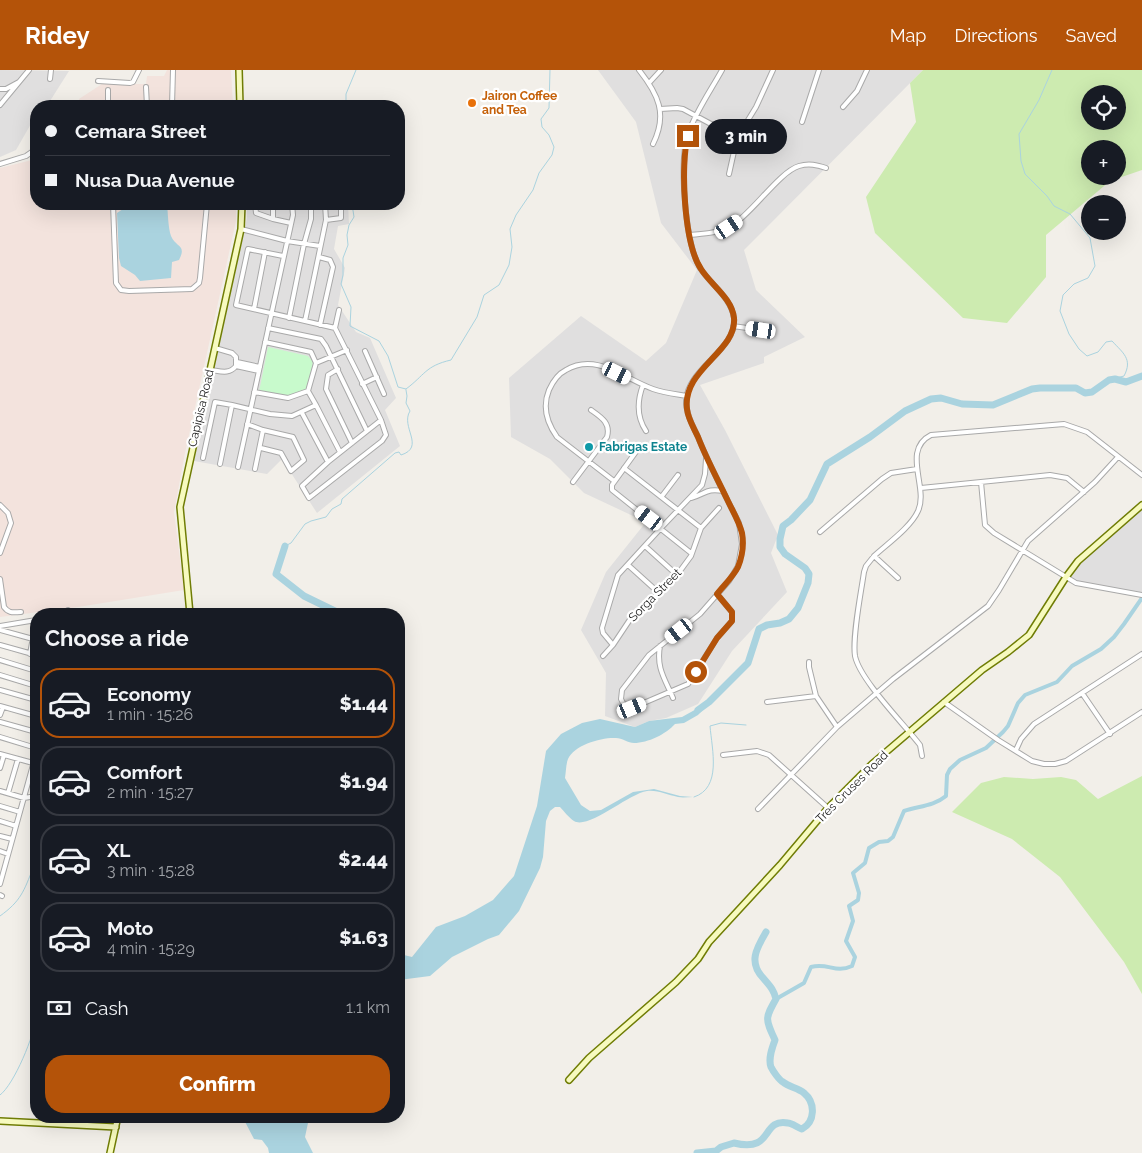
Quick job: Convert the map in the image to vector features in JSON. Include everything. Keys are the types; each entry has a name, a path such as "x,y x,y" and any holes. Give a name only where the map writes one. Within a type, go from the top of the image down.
{"main road":[{"path":"239,70 240,100"},
{"name":"Capipisa Road","path":"189,608 180,507 241,228 242,210"},
{"name":"Tres Cruses Road","path":"569,1080 589,1058 676,982 828,808 872,764 982,670 1029,635 1078,561 1142,505"},
{"path":"0,1121 30,1123"},
{"path":"39,1123 116,1127"},
{"path":"110,1153 117,1123"}],"street":[{"path":"1,102 29,70"},
{"path":"50,79 51,70"},
{"path":"98,82 130,83 133,82 139,70"},
{"path":"172,100 173,70"},
{"path":"639,70 657,96 660,109 660,127 654,144"},
{"path":"649,83 661,70"},
{"path":"717,594 732,612 732,621 717,638 688,684 632,708 625,707 621,699 622,690 650,656 700,614 717,594 738,566 742,544 738,523 706,457 688,413 687,396 696,376 728,339 734,317 731,306 700,268 693,253 689,235 683,168 688,136 722,70"},
{"path":"729,174 738,138 756,107 773,70"},
{"path":"802,122 819,70"},
{"path":"843,107 857,92 867,70"},
{"path":"0,89 6,89 21,81"},
{"path":"146,87 146,100"},
{"path":"108,90 108,100"},
{"path":"660,109 677,108 697,116 738,138"},
{"path":"0,164 26,156 30,153"},
{"path":"689,235 709,233 729,227 747,214 793,168 808,164 826,168"},
{"path":"113,210 116,283 121,290 129,290 192,289 196,287 200,278 206,210"},
{"path":"256,210 256,213 291,223"},
{"path":"273,210 273,219"},
{"path":"238,467 293,210"},
{"path":"289,318 304,244 312,219 311,210"},
{"path":"305,321 326,220 325,210"},
{"path":"326,220 341,218 341,210"},
{"path":"241,228 287,241 320,246"},
{"path":"283,256 248,249 236,305 335,328"},
{"path":"254,310 265,252"},
{"path":"318,257 330,260 333,267 320,325"},
{"path":"339,310 335,328 381,420 386,435 382,441 308,498 302,486 328,462 381,420"},
{"path":"733,326 761,330"},
{"path":"268,328 321,339 338,369 367,431"},
{"path":"265,342 311,352 316,363 308,391 340,452"},
{"path":"210,370 226,372 233,370 236,364 236,357 232,353 215,348"},
{"path":"316,363 346,350"},
{"path":"366,351 384,394"},
{"path":"614,481 557,437 548,422 546,402 548,393 558,375 571,367 593,363 643,385 663,392 687,396"},
{"path":"236,364 259,369"},
{"path":"338,369 328,376 326,389 352,443"},
{"path":"362,384 377,378"},
{"path":"643,385 639,395 638,415 646,431"},
{"path":"254,392 288,398 308,391"},
{"path":"203,458 214,404 217,402 270,414 292,416 316,405"},
{"path":"220,464 232,405"},
{"path":"574,482 607,437 609,431 602,417 591,410"},
{"path":"302,413 328,462"},
{"path":"247,424 293,437 304,460 291,471 281,453 261,448"},
{"path":"922,756 920,745 877,693 858,664 855,655 855,642 866,566 916,516 920,508 921,488 917,469 918,447 924,439 931,436 1064,424 1087,432 1142,476"},
{"path":"256,470 263,430"},
{"path":"638,449 614,481 611,489 692,553"},
{"path":"613,645 603,634 602,622 618,575 702,485 706,457"},
{"path":"758,810 837,727 877,693 988,606 1028,541 1084,492 1118,457"},
{"path":"624,468 701,528"},
{"path":"820,532 891,473 917,469"},
{"path":"662,496 678,475"},
{"path":"921,488 1060,476 1067,478 1084,492"},
{"path":"981,482 985,525 994,533 1076,583 1142,595"},
{"path":"702,485 707,491"},
{"path":"691,498 707,491 723,491"},
{"path":"0,505 8,513 11,523 0,553"},
{"name":"Sorga Street","path":"604,656 629,621 677,576 692,553 701,528 719,508"},
{"path":"645,546 677,576"},
{"path":"874,556 898,578"},
{"path":"628,565 660,593"},
{"path":"0,579 4,607 11,613 21,612"},
{"path":"0,626 30,621"},
{"path":"0,630 30,638"},
{"path":"0,645 30,654"},
{"path":"661,646 658,657 659,668 673,698"},
{"path":"1016,750 1021,739 1034,724 1142,654"},
{"path":"0,660 30,669"},
{"path":"809,662 808,667 816,696 837,727"},
{"path":"0,675 30,684"},
{"path":"0,690 30,698"},
{"path":"1082,693 1110,734"},
{"path":"767,702 816,696"},
{"path":"944,702 993,737 1032,761 1044,764 1066,762 1142,712"},
{"path":"0,715 1,706 30,714"},
{"path":"0,722 30,730"},
{"path":"0,737 30,746"},
{"path":"723,755 757,751 769,755 828,808"},
{"path":"0,768 2,754 30,764"},
{"path":"8,793 18,759"},
{"path":"0,884 2,867 8,854 30,778"},
{"path":"0,791 24,798 30,797"},
{"path":"0,806 20,812"},
{"path":"0,821 16,826"},
{"path":"0,836 12,840"},
{"path":"0,851 8,854"}],"shaded area":[{"path":"0,70 69,71 51,100 30,100 30,126 16,150 0,157"},
{"path":"167,70 231,70 233,100 79,100 102,84 146,84 147,76 164,76"},
{"path":"598,70 923,70 744,250 756,290 805,337 764,357 764,363 700,385 778,535 771,553 787,592 732,651 698,704 666,718 649,721 635,727 605,716 606,673 581,630 606,572 646,522 584,493 550,459 511,437 509,378 581,316 646,361 666,343 697,270 661,223 636,122"},
{"path":"30,160 30,210 236,210 236,221 185,453 174,512 184,590 70,608 30,608 30,613 0,617 0,168"},
{"path":"247,210 348,210 349,224 338,226 334,249 345,268 338,305 356,332 370,338 396,398 385,410 400,446 317,513 282,459 267,474 194,461 247,218"},
{"path":"1142,505 1142,595 1076,583 1066,577 1078,561"}],"green space":[{"path":"923,70 1142,70 1142,170 1126,176 1126,140 1081,140 1081,185 1105,185 1093,195 1081,195 1081,205 1046,235 1046,277 1007,323 963,318 875,233 866,197 916,122 910,83"},
{"path":"268,347 308,356 313,362 307,390 289,397 259,392"},
{"path":"1142,776 1142,994 1124,962 1060,877 1012,839 952,812 981,783 1004,777 1033,779 1061,777 1076,780 1098,799"}],"water":[{"path":"122,210 168,210 171,236 182,251 179,260 172,262 171,278 140,281 135,275 121,266 117,213"},
{"path":"748,663 698,715 684,723 675,724 656,737 639,743 616,738 589,743 571,754 567,761 565,778 581,805 590,811 601,810 633,792 654,789 680,796 693,797 680,797 647,791 630,798 589,821 580,822 572,820 560,807 555,807 550,811 546,821 543,857 540,868 519,911 499,935 452,957 430,976 405,979 405,955 412,957 436,927 465,916 493,900 514,876 537,806 546,751 561,734 582,723 600,719 635,727 649,721 682,717 709,702"},
{"path":"246,1123 308,1123 305,1137 313,1153 269,1153 262,1140 254,1139"}],"waterway":[{"path":"346,100 346,94 356,70"},
{"path":"406,389 430,368 451,360 477,317 484,295 499,285 509,265 512,247 510,229 516,215 533,190 539,173 552,155 554,147 549,135 542,127 541,119 549,108 550,70"},
{"path":"1052,70 1039,100 1019,134 1021,161 1025,174 1047,196 1054,206 1070,214 1090,238 1095,266 1088,278 1074,284 1063,295 1060,311 1069,334 1079,349 1087,356 1098,352 1106,342 1112,341 1126,357 1127,370 1124,376 1109,380"},
{"path":"353,210 354,217 349,225 347,235 348,245 343,258 341,284 351,307 350,326 379,341 388,356 398,387 406,389"},
{"path":"698,710 709,702 748,663 759,629 789,619 798,608 808,583 809,574 805,568 785,554 780,547 780,539 783,526 810,500 827,464 870,437 905,411 931,399 941,398 962,404 993,405 1032,389 1076,388 1085,393 1092,392 1109,380 1115,379 1126,382 1142,376"},
{"path":"285,546 291,543 305,524 326,517 332,509 341,504 342,499 395,453 399,452 401,455 412,447 408,424 410,411 406,403 406,390"},
{"path":"285,546 276,574 304,596 329,608"},
{"path":"776,999 804,983 811,967 822,966 841,969 852,966 855,957 846,941 853,921 849,906 858,900 859,893 853,873 865,863 869,848 879,842 888,841 893,837 904,811 931,804 946,796 947,775 950,769 960,760 986,748 1003,732 1008,726 1018,703 1025,695 1057,682 1072,666 1101,649 1114,637 1142,598"},
{"path":"694,797 703,792 709,785 712,777 713,757 710,726 721,723 746,725"},
{"path":"0,916 21,895 30,876"},
{"path":"697,1153 716,1151 721,1147 734,1143 747,1145 756,1143 762,1140 774,1125 779,1123 790,1123 802,1129 812,1117 812,1107 808,1097 802,1091 781,1081 770,1064 775,1040 769,1027 768,1015 776,999 771,988 759,973 755,962 759,944 766,932"},
{"path":"0,1095 11,1081 23,1059 30,1040"}],"place":[{"name":"Jairon Coffee and Tea","path":"472,103"},
{"name":"Fabrigas Estate","path":"589,447"}],"route":[{"path":"688,136 685,145 683,168 689,235 693,253 700,268 731,306 734,317 728,339 696,376 690,386 686,402 689,418 742,534 741,555 738,566 717,594 730,608 733,616 732,621 717,638 696,672"}]}
